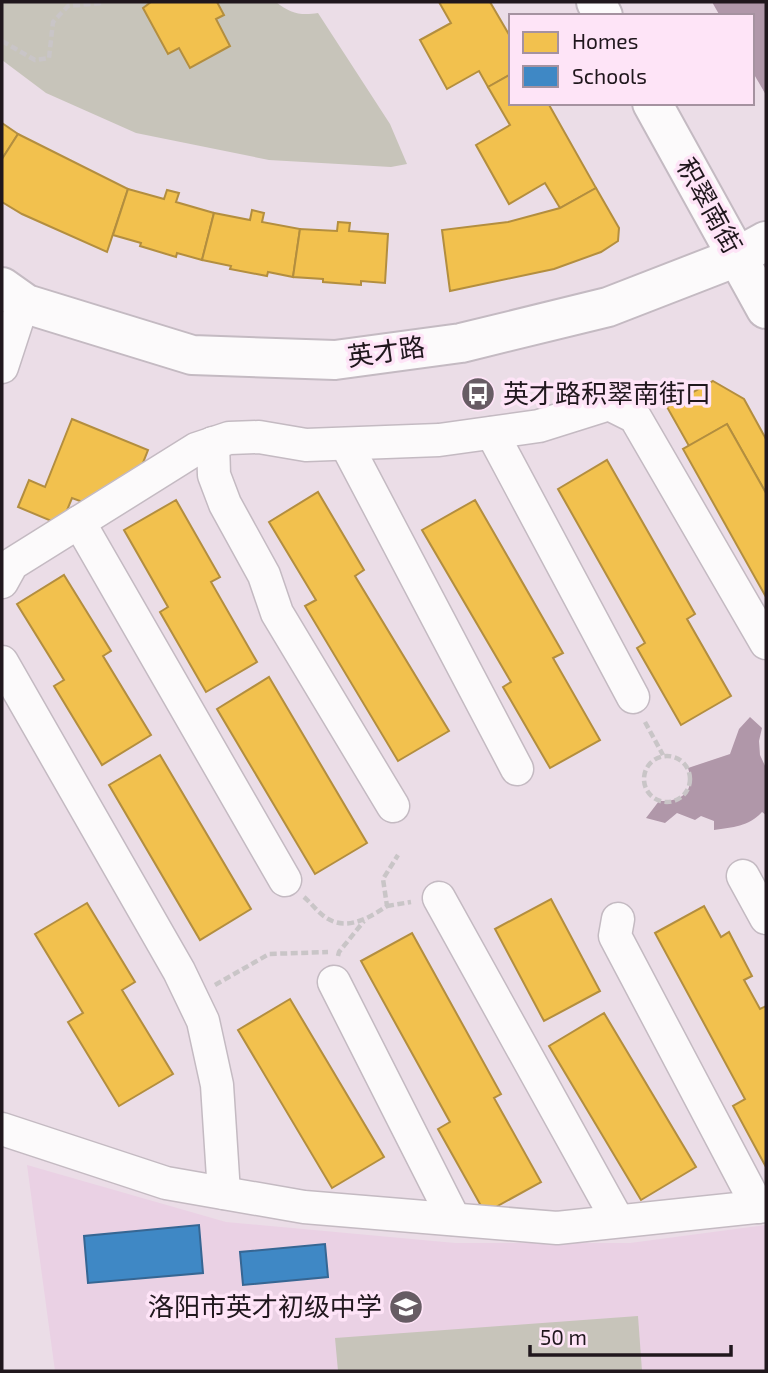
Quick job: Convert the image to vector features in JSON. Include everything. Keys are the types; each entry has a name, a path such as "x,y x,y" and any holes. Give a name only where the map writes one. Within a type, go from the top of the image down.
{"main road":[{"name":"积翠南街","path":"653,105 754,259 766,309"},
{"name":"英才路","path":"7,304 26,304 192,355 335,359 461,343 608,307 754,259"}],"street":[{"path":"2,367 7,304"},
{"path":"2,582 12,564 196,449 229,438 259,437 306,445 439,440 539,426 609,404 635,417 766,643"},
{"path":"492,433 633,697"},
{"path":"213,443 214,475 225,504 264,575 277,613 393,806"},
{"path":"346,444 517,769"},
{"path":"79,522 285,880"},
{"path":"2,662 179,971 202,1021 217,1085 224,1193"},
{"path":"743,876 766,919"},
{"path":"439,898 618,1221"},
{"path":"2,1129 166,1184 304,1207 557,1228 762,1207 615,936 618,919"},
{"path":"336,967 454,1219"}],"path":[{"path":"2,41 35,60 49,58 53,22 68,6 102,3"},
{"path":"633,697 663,755"},
{"path":"663,755 677,757 688,768 690,775 689,788 683,796 672,802 659,801 647,792 643,777 649,763 663,755"},
{"path":"285,880 326,918 340,924 365,920 387,906 383,879 398,855"},
{"path":"192,999 269,954 336,967 365,920"}],"shaded area":[{"path":"2,2 276,2 296,13 318,13 390,124 407,164 391,167 269,160 136,133 46,93 2,60"},
{"path":"712,2 766,2 766,95 754,74 754,14 719,14"},
{"path":"750,717 762,728 759,741 760,755 766,768 766,815 762,812 746,823 714,830 714,821 701,816 695,820 677,813 665,823 646,818 659,801 674,800 685,794 690,783 688,768 730,754 739,729"},
{"name":"洛阳市英才初级中学","path":"27,1165 226,1222 455,1243 630,1243 766,1225 766,1371 55,1371"},
{"path":"638,1316 642,1371 338,1371 335,1338"}],"building: Homes":[{"path":"151,2 217,2 224,15 216,19 230,46 190,68 179,48 168,54 143,8"},
{"path":"439,2 490,2 509,35 509,75 488,87 479,71 447,89 420,40 451,23"},
{"path":"509,75 509,105 549,105 596,188 560,208 545,183 509,204 476,145 510,125 488,87"},
{"path":"2,123 18,134 2,159"},
{"path":"18,134 128,189 107,252 22,214 2,202 2,159"},
{"path":"596,188 619,228 618,241 601,252 554,269 450,291 442,230 508,222 560,208"},
{"path":"128,189 164,199 167,190 179,193 176,202 214,213 202,260 177,253 176,257 113,235"},
{"path":"252,210 264,213 262,222 300,229 293,277 268,272 267,276 202,260 214,213 250,220"},
{"path":"338,222 350,223 349,231 388,234 385,283 361,281 361,285 293,277 300,229 337,231"},
{"path":"713,381 744,399 766,439 766,493 727,424 689,446 667,407"},
{"path":"72,419 148,450 135,483 88,504 72,498 61,525 18,507 29,480 45,487"},
{"path":"727,424 766,493 766,597 683,449"},
{"path":"607,460 695,614 687,619 731,696 681,725 637,648 645,643 558,489"},
{"path":"318,492 364,570 355,576 449,731 398,761 305,606 316,600 269,522"},
{"path":"176,500 220,577 211,582 257,662 206,692 160,612 168,607 124,530"},
{"path":"475,500 563,653 553,658 600,740 550,768 503,687 511,682 422,530"},
{"path":"64,575 111,651 103,656 151,735 102,765 54,686 64,680 17,604"},
{"path":"269,677 367,843 315,874 217,709"},
{"path":"160,755 251,909 200,940 109,785"},
{"path":"551,899 600,991 544,1021 495,929"},
{"path":"87,903 135,982 122,990 173,1074 119,1106 68,1022 83,1013 35,934"},
{"path":"704,906 721,937 729,932 752,976 744,980 760,1009 766,1006 766,1167 733,1106 745,1099 655,933"},
{"path":"412,933 501,1094 494,1098 541,1182 485,1213 438,1129 450,1122 361,961"},
{"path":"290,999 384,1157 332,1188 238,1030"},
{"path":"604,1013 696,1167 641,1200 549,1046"}],"building: Schools":[{"path":"199,1225 203,1273 88,1283 84,1236"},
{"path":"325,1244 328,1277 243,1285 240,1252"}],"place":[{"name":"英才路积翠南街口","path":"478,394"},
{"name":"洛阳市英才初级中学","path":"406,1307"}]}
